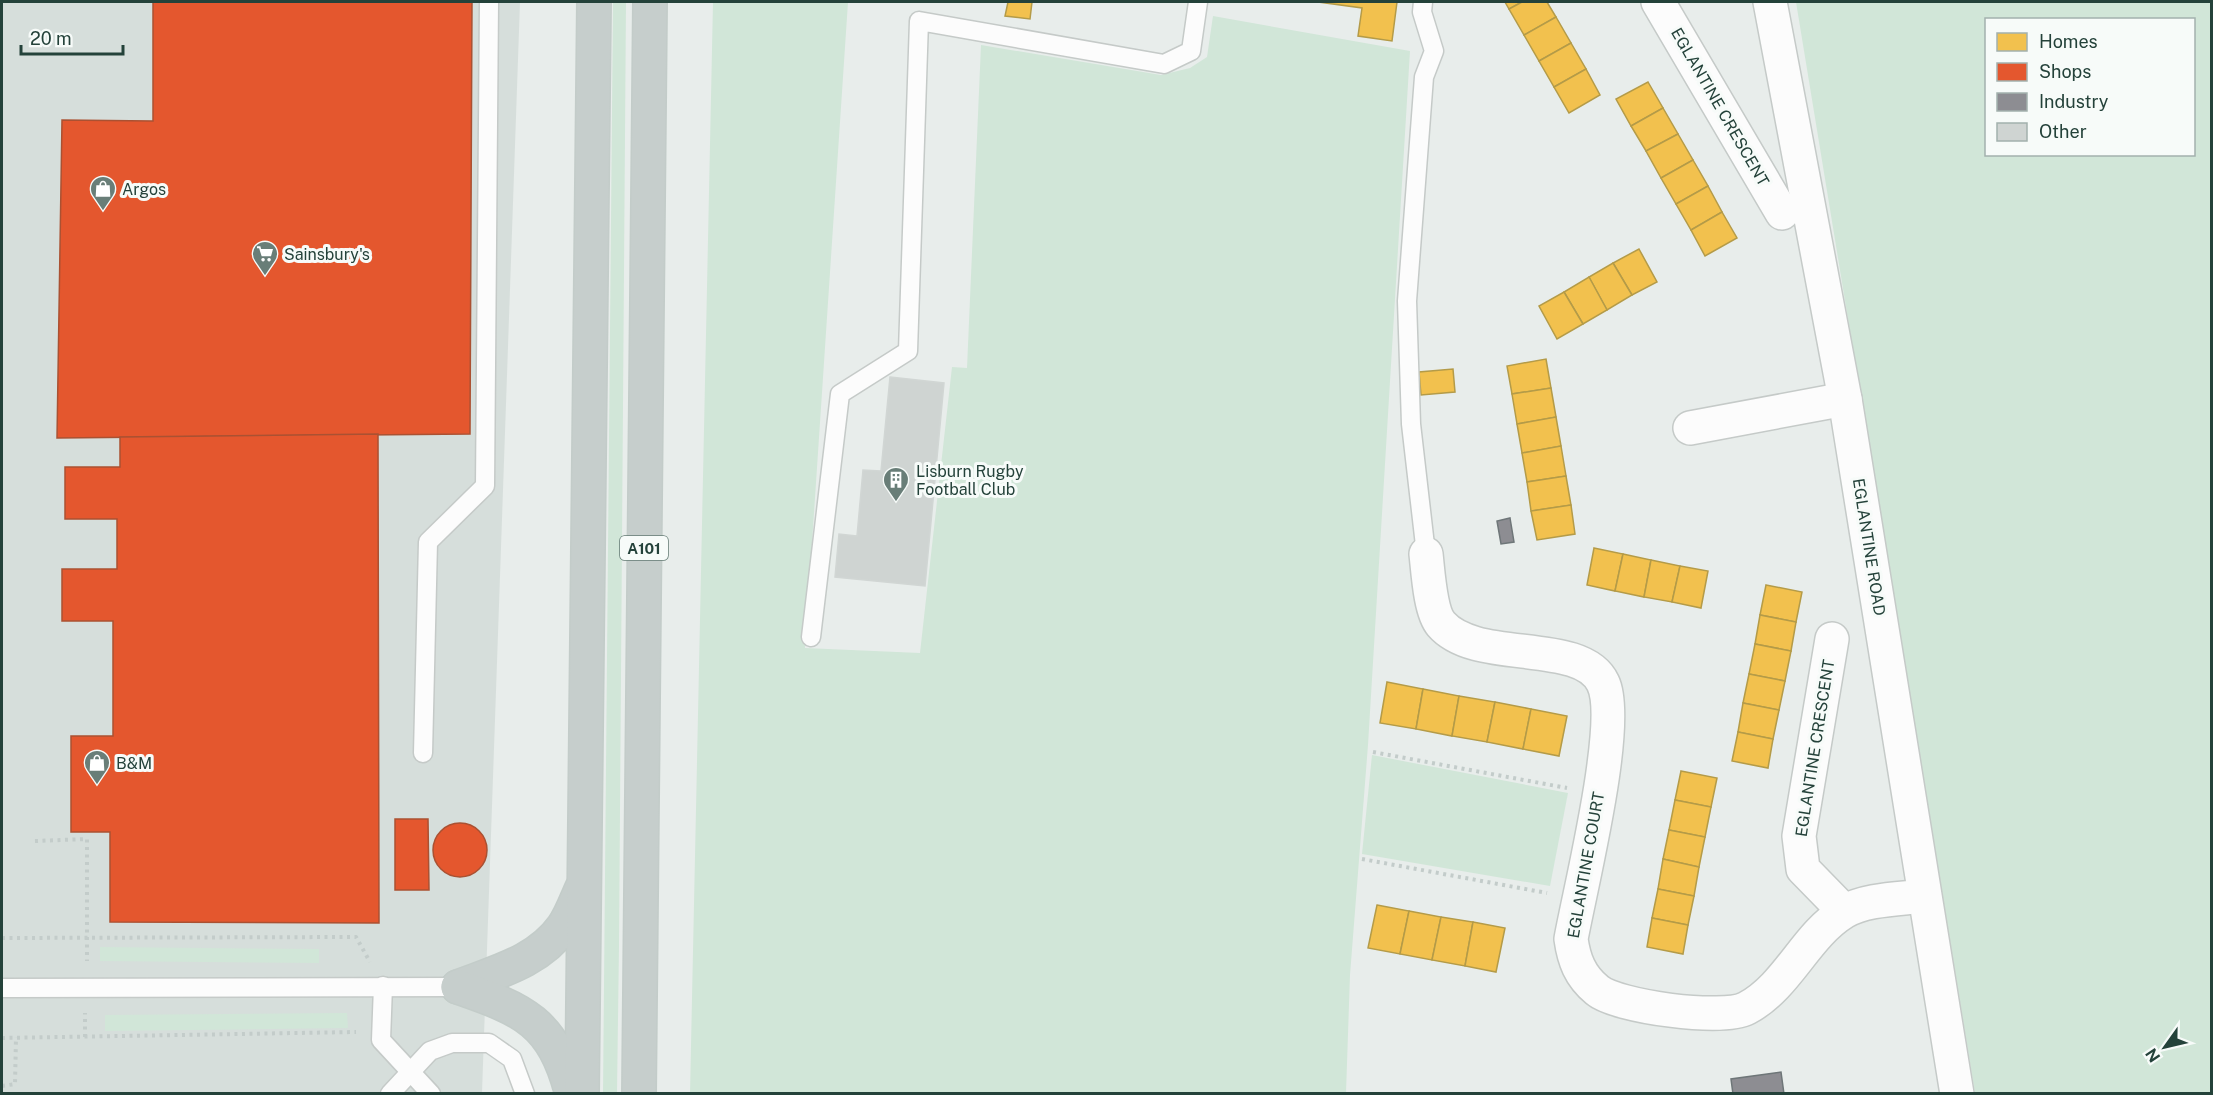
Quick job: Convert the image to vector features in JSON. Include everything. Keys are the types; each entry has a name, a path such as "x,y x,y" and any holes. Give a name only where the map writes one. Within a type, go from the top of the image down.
{"highway":[{"path":"582,1094 594,2"},
{"name":"A101","path":"639,1094 650,2"},
{"path":"458,987 537,954 563,927 585,881"},
{"path":"458,987 504,1003 537,1023 563,1059 572,1094"}],"street":[{"name":"EGLANTINE CRESCENT","path":"1658,2 1782,213"},
{"name":"EGLANTINE ROAD","path":"1770,2 1845,399 1957,1094"},
{"path":"1690,428 1845,399"},
{"name":"EGLANTINE COURT","path":"1426,554 1431,596 1440,624 1464,641 1581,661 1603,682 1608,707 1608,748 1571,939 1574,959 1583,976 1598,992 1616,1000 1700,1014 1745,1010 1770,993 1823,930 1844,911 1871,903 1924,896"},
{"name":"EGLANTINE CRESCENT","path":"1832,639 1799,836 1803,869 1844,911"}],"lane":[{"path":"423,753 428,542 485,486 489,2"},
{"path":"811,637 840,394 908,351 919,21 1164,64 1191,51 1197,2"},
{"path":"1423,2 1422,12 1434,51 1424,78 1407,301 1411,424 1426,554"},
{"path":"2,988 86,986 458,987"},
{"path":"383,986 381,1040 431,1094"},
{"path":"390,1094 430,1051 452,1043 489,1043 512,1059 525,1094"}],"path":[{"path":"1373,752 1599,793"},
{"path":"35,841 87,839 85,1036"},
{"path":"1362,859 1578,899"},
{"path":"2,938 356,937 383,986"},
{"path":"2,1038 381,1032"},
{"path":"2,1086 15,1084 16,1037"}],"shaded area":[{"path":"2,2 520,2 482,1093 2,1094"}],"green space":[{"path":"613,2 626,2 619,946 617,1093 603,1094"},
{"path":"713,2 848,2 805,648 920,653 952,367 967,368 981,45 1161,75 1190,68 1207,57 1213,16 1410,51 1368,745 1350,975 1346,1093 690,1094"},
{"path":"1796,2 2211,2 2211,1093 1975,1093"},
{"path":"1372,755 1568,793 1550,886 1362,854"},
{"path":"100,947 319,949 319,963 100,961"},
{"path":"347,1013 348,1028 105,1031 105,1015"}],"building: Homes":[{"path":"1008,2 1032,2 1030,19 1005,16"},
{"path":"1318,2 1397,2 1392,41 1358,36 1362,8"},
{"path":"1505,2 1522,2 1509,9"},
{"path":"1522,2 1547,2 1556,17 1524,35 1509,9"},
{"path":"1556,17 1571,43 1539,61 1524,35"},
{"path":"1571,43 1586,69 1554,87 1539,61"},
{"path":"1586,69 1600,95 1569,113 1554,87"},
{"path":"1648,82 1663,108 1631,126 1616,99"},
{"path":"1663,108 1678,134 1646,151 1631,126"},
{"path":"1678,134 1693,160 1661,178 1646,151"},
{"path":"1693,160 1708,186 1676,204 1661,178"},
{"path":"1708,186 1722,212 1691,230 1676,204"},
{"path":"1722,212 1737,238 1705,256 1691,230"},
{"path":"1639,249 1657,282 1632,295 1613,263"},
{"path":"1613,263 1632,295 1607,310 1589,277"},
{"path":"1589,277 1607,310 1583,324 1564,292"},
{"path":"1564,292 1583,324 1557,339 1539,306"},
{"path":"1546,359 1551,388 1512,394 1507,366"},
{"path":"1453,369 1455,392 1421,395 1419,372"},
{"path":"1551,388 1556,417 1517,424 1512,394"},
{"path":"1556,417 1561,446 1522,453 1517,424"},
{"path":"1561,446 1566,476 1527,482 1522,453"},
{"path":"1566,476 1571,505 1531,511 1527,482"},
{"path":"1571,505 1575,534 1537,540 1531,511"},
{"path":"1594,548 1623,554 1615,591 1587,585"},
{"path":"1623,554 1651,560 1644,597 1615,591"},
{"path":"1651,560 1680,566 1672,602 1644,597"},
{"path":"1680,566 1708,571 1701,608 1672,602"},
{"path":"1766,585 1802,592 1796,622 1760,615"},
{"path":"1760,615 1796,622 1791,651 1755,644"},
{"path":"1755,644 1791,651 1785,681 1749,674"},
{"path":"1749,674 1785,681 1779,710 1743,703"},
{"path":"1387,682 1423,689 1416,729 1380,723"},
{"path":"1423,689 1459,696 1452,736 1416,729"},
{"path":"1459,696 1495,702 1487,742 1452,736"},
{"path":"1495,702 1531,709 1523,749 1487,742"},
{"path":"1743,703 1779,710 1773,739 1738,732"},
{"path":"1531,709 1567,716 1559,756 1523,749"},
{"path":"1738,732 1773,739 1768,768 1732,761"},
{"path":"1681,771 1717,778 1711,807 1675,800"},
{"path":"1675,800 1711,807 1705,837 1669,830"},
{"path":"1669,830 1705,837 1699,867 1663,859"},
{"path":"1663,859 1699,867 1694,896 1658,889"},
{"path":"1658,889 1694,896 1688,925 1652,918"},
{"path":"1377,905 1409,911 1400,954 1368,948"},
{"path":"1409,911 1441,917 1432,960 1400,954"},
{"path":"1441,917 1473,922 1465,966 1432,960"},
{"path":"1652,918 1688,925 1683,954 1647,947"},
{"path":"1473,922 1505,928 1496,972 1465,966"}],"building: Shops":[{"name":"Sainsbury's","path":"153,2 472,2 470,434 57,438 62,120 153,121"},
{"path":"378,434 379,923 110,922 110,832 71,832 71,736 113,736 113,621 62,621 62,569 117,569 117,519 65,519 65,467 120,467 120,437"},
{"path":"395,819 428,819 429,890 395,890"},
{"path":"460,823 479,831 487,850 479,869 460,877 441,869 433,850 441,831"}],"building: Industry":[{"path":"1510,518 1514,542 1501,544 1497,521"},
{"path":"1781,1072 1784,1094 1733,1094 1731,1079"}],"building: Other":[{"name":"Lisburn Rugby Football Club","path":"890,377 944,383 925,586 835,577 839,534 857,536 863,470 881,471"}],"place":[{"name":"Argos","path":"103,212"},
{"name":"Sainsbury's","path":"265,277"},
{"name":"Lisburn Rugby Football Club","path":"896,503"},
{"name":"B&M","path":"97,786"}]}
